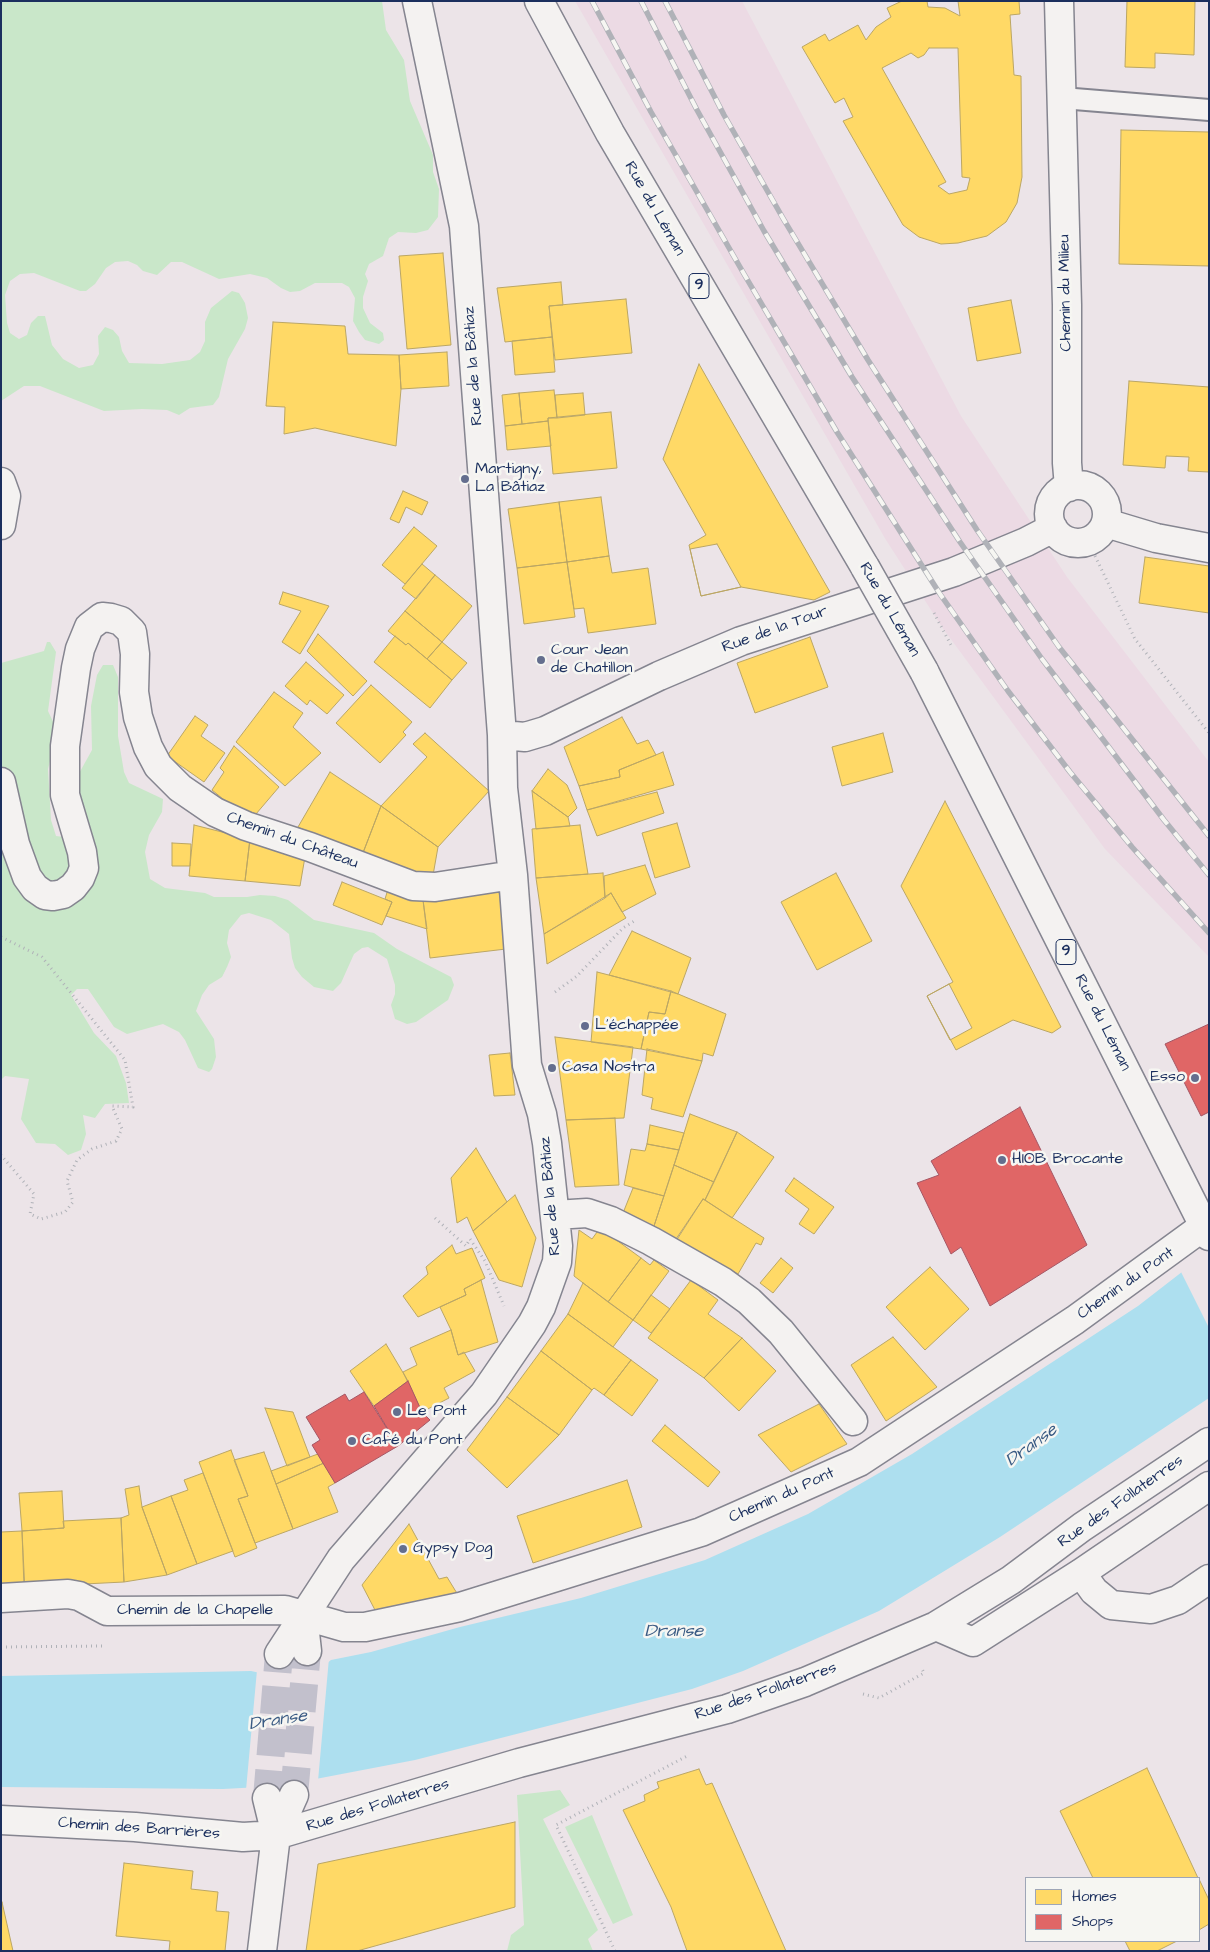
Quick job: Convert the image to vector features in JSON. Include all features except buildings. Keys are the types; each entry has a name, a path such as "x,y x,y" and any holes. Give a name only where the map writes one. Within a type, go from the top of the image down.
{"street":[{"name":"Rue de la Bâtiaz","path":"279,1654 341,1559 431,1452 462,1422 520,1343 541,1307 557,1262 555,1215 542,1114 527,1065 513,875 504,788 502,735 464,226 417,1"},
{"name":"Rue du Léman","path":"539,1 615,141 924,671 1207,1232"},
{"name":"Chemin du Milieu","path":"1059,1 1067,305 1067,463 1069,487"},
{"path":"1,482 6,496 1,525"},
{"path":"1098,532 1107,511 1100,494 1084,486 1069,487 1056,495 1051,505 1050,517 1053,528 1060,537 1071,542 1098,532 1156,538 1209,548"},
{"name":"Rue de la Tour","path":"502,735 525,737 545,732 659,676 741,641 954,572 1026,542 1053,528"},
{"name":"Chemin du Château","path":"1,782 15,844 27,877 35,888 44,895 62,894 73,887 80,878 84,868 82,852 65,795 65,746 76,668 80,649 89,627 102,617 110,618 121,621 132,632 136,654 134,692 138,717 148,747 158,766 180,788 215,812 246,826 310,847 413,886 435,887 513,875"},
{"path":"555,1215 587,1213 611,1221 651,1240 723,1282 749,1301 781,1332 853,1422"},
{"name":"Chemin du Pont","path":"303,1615 344,1627 365,1627 460,1607 701,1532 859,1462 1207,1232"},
{"name":"Rue des Follaterres","path":"276,1835 519,1764 727,1709 805,1682 936,1626 1011,1580 1082,1528 1209,1442"},
{"path":"936,1626 973,1642 1081,1573 1209,1486"},
{"path":"1081,1573 1094,1591 1111,1604 1151,1609 1178,1600 1209,1579"},
{"name":"Chemin de la Chapelle","path":"1,1598 74,1595 107,1611 285,1610 303,1615"},
{"path":"303,1615 307,1651"},
{"path":"262,1951 276,1835 294,1795"},
{"path":"267,1798 276,1835"},
{"name":"Chemin des Barrières","path":"1,1820 135,1827 243,1837 276,1835"}],"lane":[{"path":"1062,98 1209,110"}],"path":[{"path":"1098,532 1135,639 1209,733"},
{"path":"932,610 953,649"},
{"path":"522,1000 549,995 561,988 577,976 623,928 636,920"},
{"path":"1,937 42,957 125,1060 133,1107 112,1106 122,1129 116,1141 92,1149 77,1160 67,1181 73,1202 65,1212 41,1218 30,1214 34,1194 1,1155"},
{"path":"435,1218 466,1246 470,1239 485,1261 520,1343"},
{"path":"615,1951 556,1825 693,1754"}],"shaded area":[{"path":"575,1 742,1 961,416 1067,577 1209,762 1209,957 1105,849 942,627 886,540"}],"green space":[{"path":"1,1 382,1 386,30 404,60 410,101 433,155 433,172 439,189 438,217 428,230 416,233 398,232 389,238 383,256 369,264 365,274 368,281 363,297 363,308 370,323 383,333 384,340 379,344 365,340 359,332 353,321 355,298 349,287 342,283 315,283 300,291 290,292 267,278 250,274 219,279 182,262 171,262 157,275 143,271 137,265 128,261 115,262 106,268 95,284 86,291 80,291 34,273 20,274 10,281 5,295 7,323 10,333 19,339 27,335 31,323 38,316 45,316 52,345 63,359 79,368 93,365 99,354 98,336 105,327 113,330 119,337 122,351 129,363 162,364 190,360 200,352 205,341 205,322 211,308 232,291 239,293 245,303 248,318 245,329 228,359 219,397 213,405 190,408 179,415 167,410 104,411 40,386 24,386 1,401"},
{"path":"47,642 50,642 56,652 48,711 56,728 55,742 48,769 51,820 56,836 64,837 72,786 92,750 91,706 97,675 103,665 113,665 118,677 118,736 124,772 129,783 163,799 162,812 149,835 145,852 150,879 165,888 205,893 214,897 275,896 288,900 314,920 374,933 397,949 451,977 454,985 448,1000 416,1022 407,1024 395,1019 391,1005 395,994 395,985 387,959 368,947 362,948 354,954 341,983 333,991 314,987 295,968 289,934 271,920 249,913 241,915 229,930 227,943 231,957 227,967 222,977 209,985 202,995 196,1011 214,1039 216,1057 212,1069 209,1072 198,1068 185,1040 179,1032 163,1024 127,1034 114,1027 88,989 77,989 71,995 94,1033 116,1056 126,1083 129,1103 105,1104 95,1118 83,1115 86,1134 81,1150 68,1155 55,1144 36,1143 21,1119 29,1079 5,1076 1,1080 1,663 44,651"},
{"path":"560,1790 570,1805 543,1819 598,1930 588,1939 593,1951 507,1951 511,1935 524,1925 517,1795"},
{"path":"592,1815 633,1915 613,1924 565,1827"}],"water":[{"name":"Dranse","path":"1209,1251 1209,1398 1000,1537 879,1611 743,1671 692,1689 415,1760 279,1786 223,1789 1,1787 1,1676 251,1671 289,1679 311,1676 331,1660 371,1652 460,1627 581,1598 705,1560 808,1514 912,1454 1138,1306"}],"pier":[{"path":"1209,1248 1209,1328 1180,1270"},
{"path":"329,1658 318,1781 279,1788 246,1790 257,1670 289,1676 310,1674"}],"tunnel":[{"path":"294,1795 307,1651"},
{"path":"267,1798 279,1654"}],"railway":[{"path":"592,1 651,112 744,274 837,432 940,594 1008,691 1070,772 1132,847 1209,933"},
{"path":"641,1 697,110 764,231 852,377 960,542 1042,659 1164,820 1209,875"},
{"path":"665,1 724,115 784,220 868,360 977,530 1059,647 1209,836"}],"place":[{"name":"Martigny, La Bâtiaz","path":"465,479"},
{"name":"Cour Jean de Chatillon","path":"541,660"},
{"name":"L'échappée","path":"585,1026"},
{"name":"Casa Nostra","path":"552,1068"},
{"name":"Esso","path":"1195,1078"},
{"name":"HIOB Brocante","path":"1002,1160"},
{"name":"Le Pont","path":"397,1412"},
{"name":"Café du Pont","path":"352,1441"},
{"name":"Gypsy Dog","path":"403,1549"}]}
